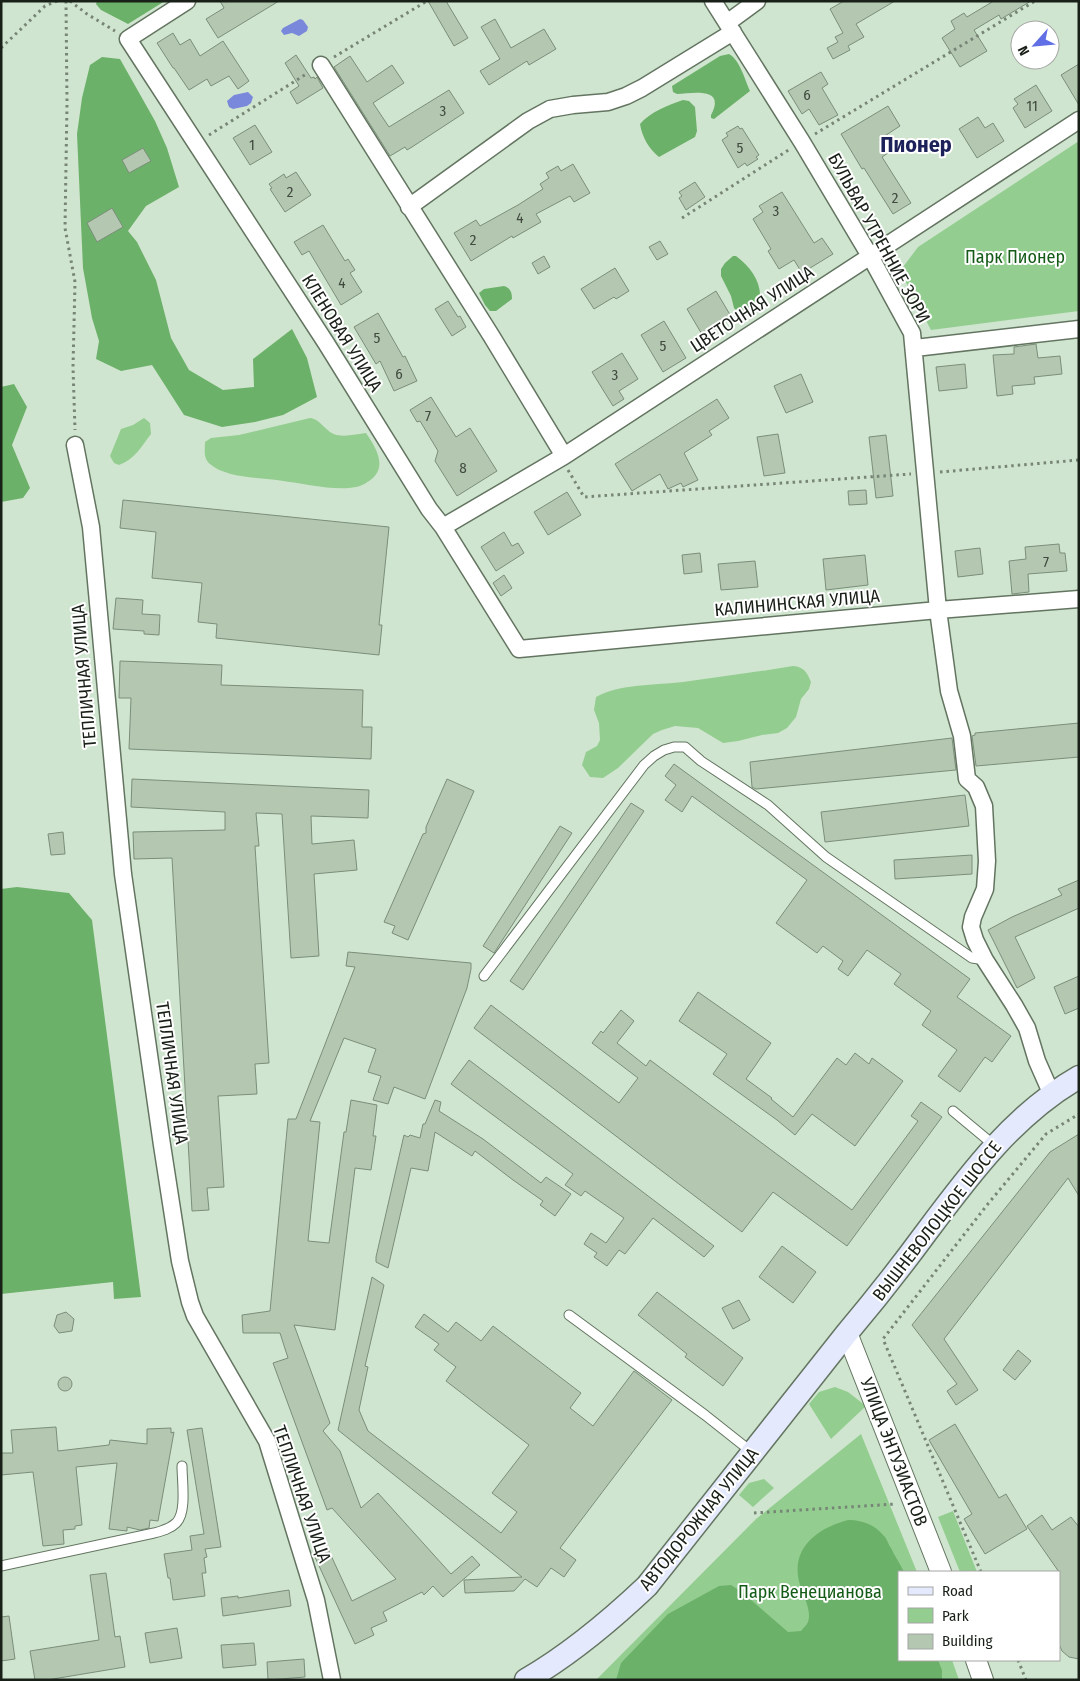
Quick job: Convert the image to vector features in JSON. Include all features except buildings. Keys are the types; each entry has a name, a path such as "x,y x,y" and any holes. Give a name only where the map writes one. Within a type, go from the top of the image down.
{"main road":[{"name":"ВЫШНЕВОЛОЦКОЕ ШОССЕ","path":"847,1332 881,1293 968,1178 995,1146 1035,1107 1079,1078"},
{"name":"АВТОДОРОЖНАЯ УЛИЦА","path":"526,1680 566,1655 648,1586 847,1332"}],"street":[{"path":"128,39 187,1"},
{"name":"БУЛЬВАР УТРЕННИЕ ЗОРИ","path":"713,1 802,142 870,256 912,333 915,348 938,610 949,691 962,736 967,779 976,787 984,806 987,861 985,889 971,928 975,940 996,980 1014,1005 1027,1028 1037,1061 1052,1094"},
{"path":"409,207 528,120 550,109 608,102 642,88 730,28 758,1"},
{"name":"КЛЕНОВАЯ УЛИЦА","path":"128,39 326,343 429,509 443,527 518,650"},
{"path":"321,65 492,337 563,457"},
{"name":"ЦВЕТОЧНАЯ УЛИЦА","path":"443,527 563,457 1079,120"},
{"path":"915,348 1079,329"},
{"name":"ТЕПЛИЧНАЯ УЛИЦА","path":"76,445 91,527 123,874 180,1261 190,1302 196,1316 267,1442 316,1600 332,1680"},
{"name":"КАЛИНИНСКАЯ УЛИЦА","path":"518,650 938,610 1079,599"},
{"name":"УЛИЦА ЭНТУЗИАСТОВ","path":"847,1332 941,1571"},
{"path":"976,1661 983,1680"}],"lane":[{"path":"484,976 644,765 654,756 674,747 685,747 702,761 768,805 826,857 878,894 972,958 985,960"},
{"path":"953,1111 995,1146"},
{"path":"570,1315 753,1453"},
{"path":"1,1566 167,1529 177,1523 183,1510 182,1466"}],"path":[{"path":"1,48 45,6 57,1"},
{"path":"66,1 65,228 75,282 73,367 76,445"},
{"path":"70,1 87,14 128,39"},
{"path":"682,218 802,142 1035,1"},
{"path":"563,457 584,497 926,473 1079,460"},
{"path":"981,1571 883,1339 987,1205 1046,1134 1079,1114"},
{"path":"754,1513 896,1504"},
{"path":"1018,1661 1026,1680"}],"green space":[{"path":"97,1 165,1 128,24 101,10 96,4"},
{"path":"729,54 739,65 750,91 714,119 711,118 715,106 711,96 699,93 677,94 673,92 672,86 720,56"},
{"path":"102,57 120,59 155,121 167,148 179,187 146,206 128,231 137,242 156,280 171,338 189,370 223,390 254,387 253,359 292,329 307,358 317,397 283,415 222,427 184,415 152,365 121,371 96,359 99,341 92,318 83,268 77,134 82,98 90,65"},
{"path":"683,100 689,101 695,107 697,131 695,137 659,157 646,142 640,124 654,112"},
{"name":"Парк Пионер","path":"1079,141 1079,311 931,330 900,271 918,247"},
{"path":"733,256 742,261 752,272 760,291 759,306 742,316 734,308 731,296 721,276 721,269"},
{"path":"504,286 511,291 512,299 496,311 490,311 479,293 484,289"},
{"path":"14,384 27,407 12,445 30,488 23,498 1,502 1,387"},
{"path":"144,418 150,423 151,434 129,459 119,465 114,463 110,456 121,429 133,425"},
{"path":"310,418 317,421 333,434 348,436 366,433 376,450 379,461 377,473 373,478 365,484 356,487 320,487 234,475 217,469 206,459 205,442 211,438 239,435"},
{"path":"793,666 803,669 811,682 809,689 801,699 796,717 787,728 778,733 723,743 698,728 675,726 653,734 618,768 603,778 590,777 582,765 586,752 597,746 600,740 599,723 594,710 596,697 627,687 683,682"},
{"path":"17,887 69,893 92,920 141,1297 114,1299 113,1282 1,1294 1,889"},
{"path":"835,1387 848,1392 866,1406 831,1439 809,1404 819,1392"},
{"name":"Парк Венецианова","path":"861,1434 917,1571 898,1571 898,1661 952,1661 959,1680 596,1680 756,1519"},
{"path":"764,1479 774,1488 753,1507 739,1495 749,1483"},
{"path":"953,1511 977,1571 960,1571 938,1517"},
{"name":"Парк Венецианова","path":"848,1520 867,1523 876,1528 886,1538 903,1571 898,1571 898,1661 938,1661 942,1670 942,1680 616,1680 621,1663 668,1614 719,1586 731,1585 742,1592 788,1632 801,1631 809,1617 798,1572 802,1551 816,1535 826,1528"}],"water":[{"path":"300,19 308,27 307,31 299,36 292,33 284,35 281,31 283,28"},
{"path":"248,92 253,97 251,103 247,106 233,109 229,107 227,101 234,95"}],"district":[{"name":"Пионер","path":"916,144"}]}
